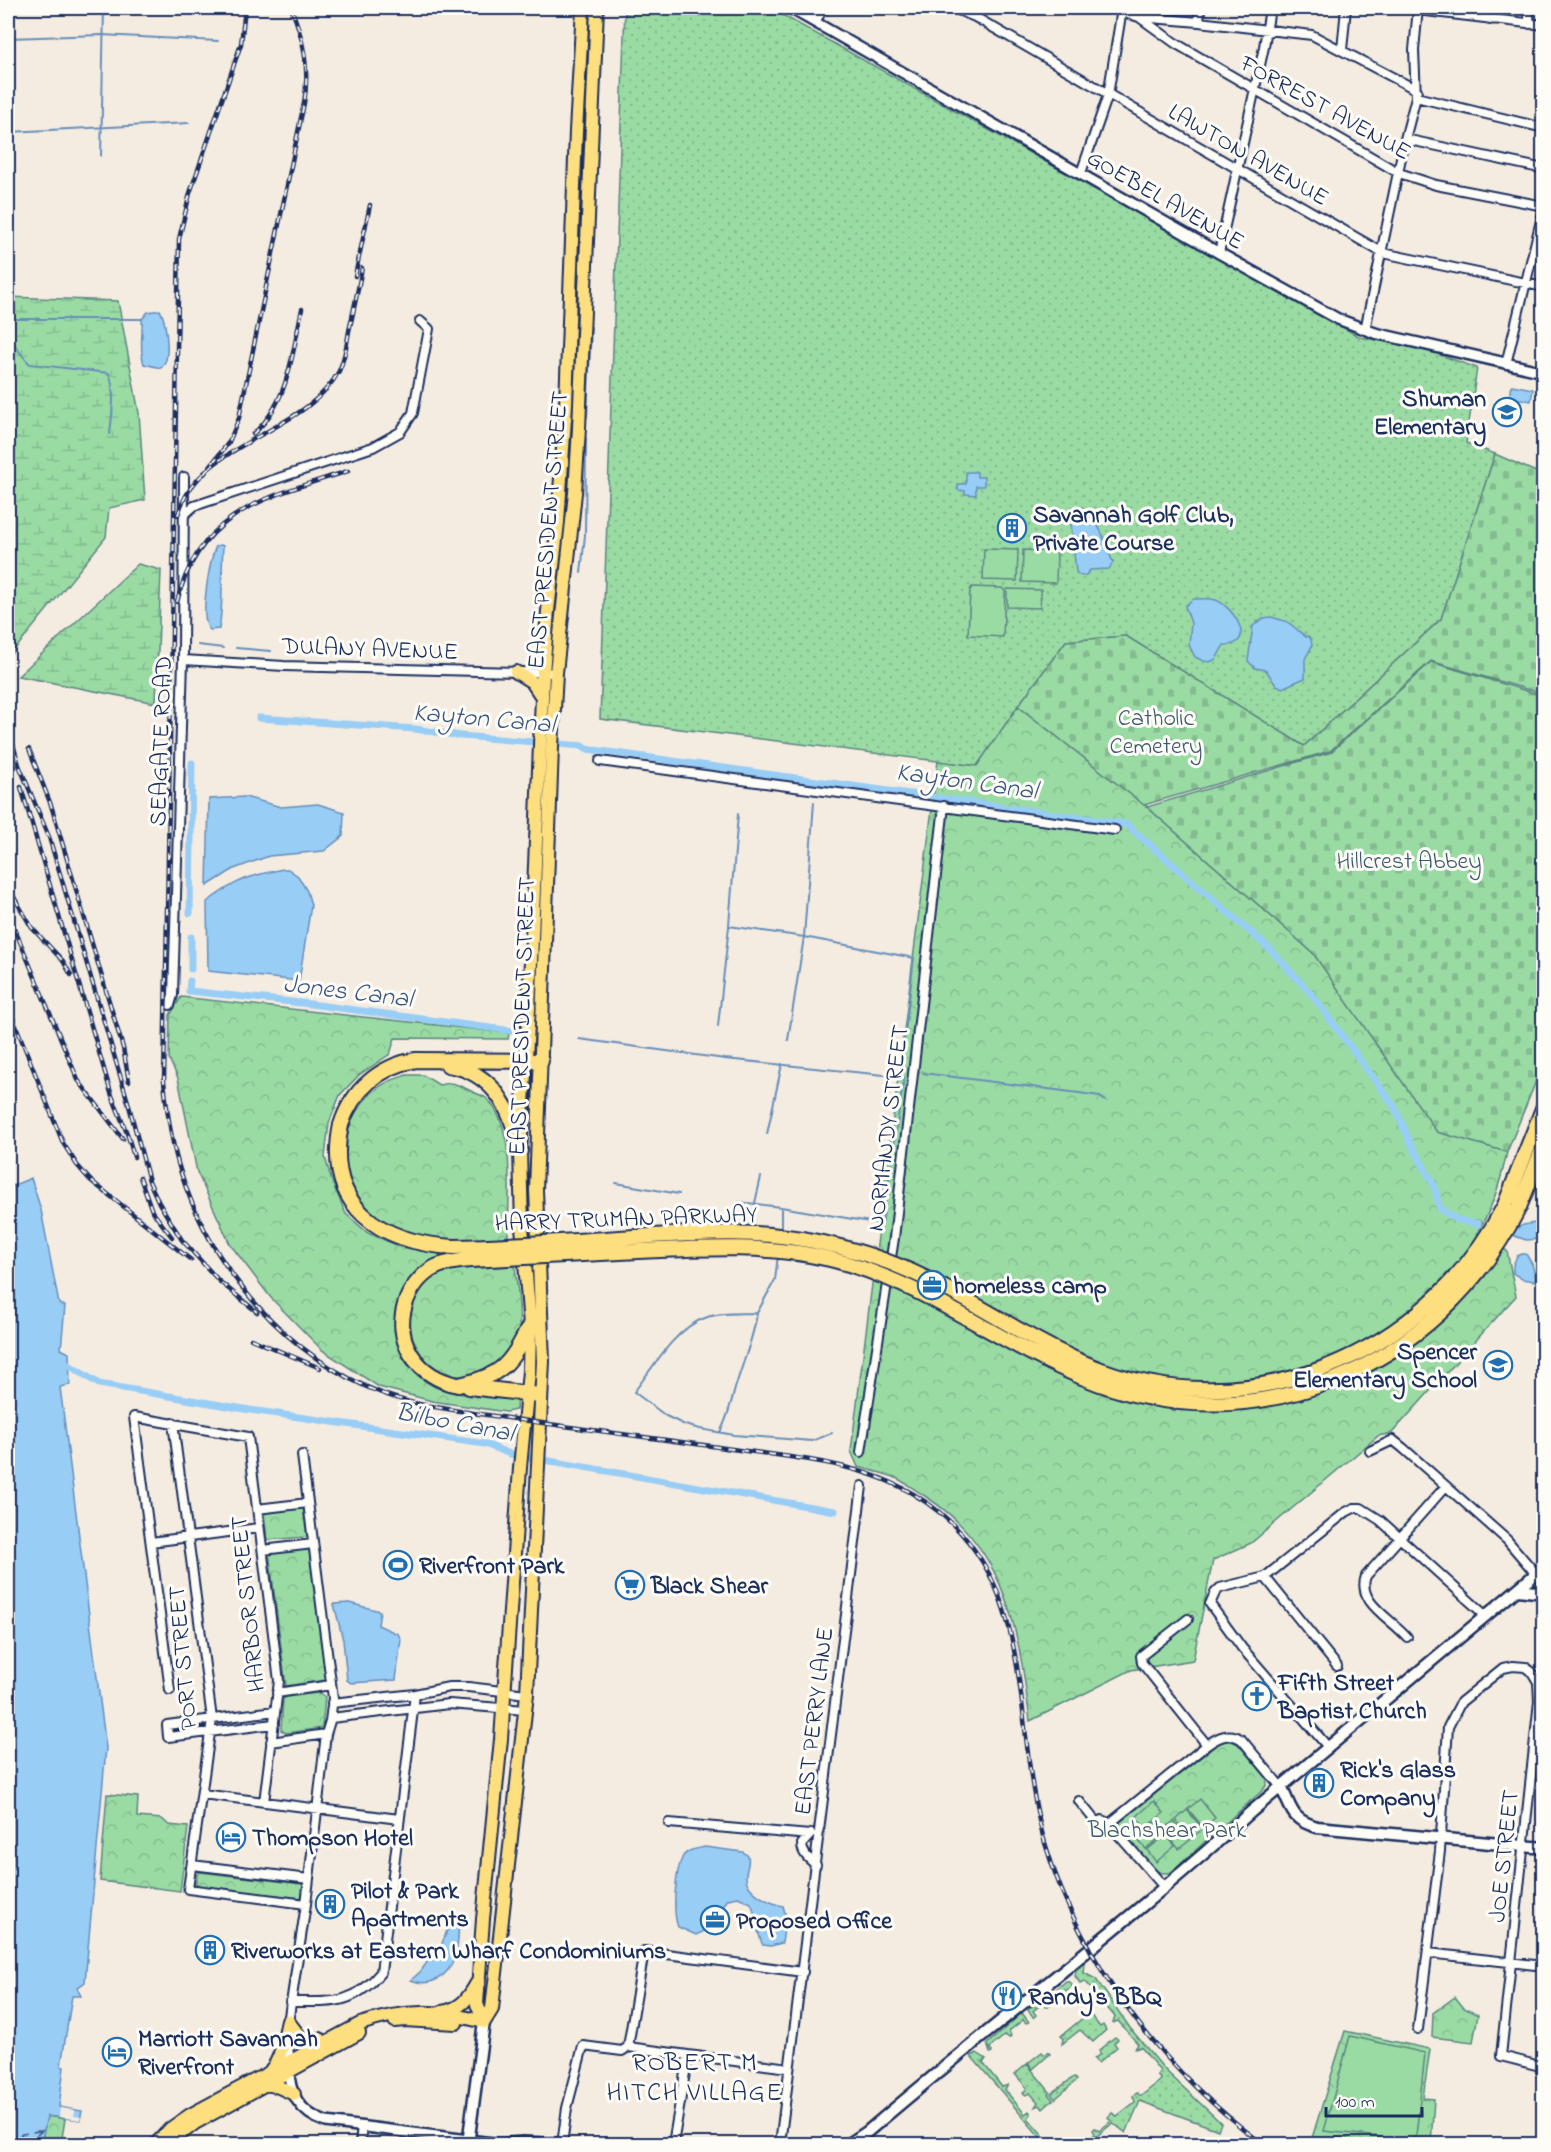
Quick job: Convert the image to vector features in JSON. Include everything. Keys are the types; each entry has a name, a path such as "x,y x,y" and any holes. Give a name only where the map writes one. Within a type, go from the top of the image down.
{"highway":[{"path":"416,1060 541,1061"},
{"path":"416,1060 457,1066 490,1085 512,1116 520,1151"},
{"name":"HARRY TRUMAN PARKWAY","path":"416,1060 398,1064 369,1081 348,1107 340,1125 338,1138 338,1164 350,1198 374,1224 405,1239 429,1245 454,1247 719,1233 766,1234 812,1240 858,1252 923,1277 1088,1365 1132,1379 1190,1388 1249,1387 1284,1381 1340,1362 1381,1341 1419,1313 1454,1281 1482,1244 1505,1205 1544,1106"},
{"name":"HARRY TRUMAN PARKWAY","path":"534,1394 458,1385 438,1379 422,1369 407,1349 402,1334 402,1316 409,1295 423,1276 439,1266 470,1260 743,1247 810,1254 874,1272 927,1295 1060,1368 1113,1389 1153,1398 1202,1403 1251,1401 1275,1397 1322,1384 1353,1372 1389,1353 1446,1309 1480,1272 1508,1230 1544,1146"},
{"path":"458,1385 481,1380 497,1372 518,1349 530,1325"}],"main road":[{"name":"EAST PRESIDENT STREET","path":"468,2142 484,2022 492,2009 527,1694 538,1443 522,1226 520,1151 546,743 549,673 548,611 558,522 566,404 583,8"},
{"name":"EAST PRESIDENT STREET","path":"484,2022 477,2004 503,1708 520,1468 543,1333 536,1190 541,1061 546,743 542,697 549,673 567,577 579,428 597,8"},
{"path":"558,522 564,526 567,535 567,577"},
{"path":"516,672 532,682 542,697"},
{"path":"849,2145 1164,1888 1281,1787 1540,1571 1544,1583"},
{"path":"1518,1590 1544,1593"},
{"path":"1281,1787 1292,1812 1301,1822 1317,1827 1544,1848"},
{"path":"441,2013 462,2005 479,1981"},
{"path":"288,2020 298,2037 308,2043 313,2043 340,2029 383,2016 411,2012 441,2013 484,2022"},
{"path":"270,2071 276,2065 288,2020"},
{"path":"156,2145 170,2129 189,2115 270,2071 289,2066 376,2025 404,2020 466,2024 484,2022"},
{"path":"172,2140 195,2123 265,2084 289,2066 360,2024"},
{"path":"265,2084 294,2094"},
{"path":"856,2145 867,2132"}],"street":[{"name":"GOEBEL AVENUE","path":"790,8 1338,319 1365,330 1544,372"},
{"path":"813,20 824,8"},
{"name":"LAWTON AVENUE","path":"953,8 975,17 1383,254 1544,287"},
{"path":"975,17 976,8"},
{"path":"1199,22 1200,8"},
{"path":"1219,253 1255,90 1270,8"},
{"path":"1342,50 1346,8"},
{"path":"1490,20 1491,8"},
{"path":"1528,8 1530,24"},
{"path":"1365,330 1416,94 1414,50 1418,9 1490,20 1544,25"},
{"path":"1081,173 1108,95 1122,10 1139,17 1312,35 1416,94 1544,128"},
{"name":"FORREST AVENUE","path":"1139,17 1174,43 1398,173 1436,185 1544,207"},
{"path":"1405,139 1544,169"},
{"path":"1506,364 1544,207"},
{"path":"185,514 194,506 373,447 400,432 412,413 426,347 429,329 420,321"},
{"name":"SEAGATE ROAD","path":"170,1005 173,995 183,660 184,477"},
{"name":"DULANY AVENUE","path":"183,660 284,666 549,673"},
{"path":"600,761 1115,830"},
{"name":"NORMANDY STREET","path":"861,1452 894,1238 944,806"},
{"path":"170,1690 134,1417 173,1423"},
{"name":"HARBOR STREET","path":"173,1423 248,1437 279,1682 264,1802"},
{"name":"PORT STREET","path":"173,1423 212,1719 188,1889 306,1904"},
{"path":"1370,1451 1393,1440 1540,1571"},
{"path":"302,1455 332,1703 331,1718 326,1734 306,1904 288,2020 289,2066 298,2103 313,2118 326,2122 468,2142 563,2144 567,2108 583,2046 622,2051 628,2047 789,2068"},
{"name":"EAST PERRY LANE","path":"803,1972 816,1865 814,1833 862,1486"},
{"path":"1407,1637 1367,1599 1364,1583 1366,1576 1446,1486"},
{"path":"257,1509 308,1503"},
{"path":"1328,1748 1242,1648 1210,1604 1220,1588 1265,1576 1346,1512 1354,1508 1361,1508 1369,1511 1486,1616"},
{"path":"151,1542 259,1528"},
{"path":"263,1550 313,1544"},
{"path":"1265,1576 1337,1666"},
{"path":"1188,1619 1141,1656 1142,1664 1207,1745"},
{"name":"JOE STREET","path":"1440,1837 1448,1727 1451,1720 1461,1702 1503,1668 1523,1667 1532,1672 1538,1682 1540,1734 1523,1846 1501,2056 1544,2067"},
{"path":"277,1693 331,1685"},
{"path":"332,1703 415,1694 449,1687 527,1694"},
{"path":"290,2001 349,1999 362,1991 381,1972 415,1694"},
{"path":"331,1718 414,1707 458,1704 525,1710"},
{"path":"273,1724 168,1737 167,1725 275,1711"},
{"path":"271,1742 326,1734"},
{"path":"1109,1824 1216,1738 1236,1735 1281,1787"},
{"path":"202,1794 399,1819"},
{"path":"1079,1801 1096,1822 1102,1820 1109,1824 1164,1888"},
{"path":"669,1823 814,1833"},
{"path":"814,1833 802,1844 802,1849 816,1865"},
{"path":"1418,2029 1440,1837"},
{"path":"192,1865 309,1879"},
{"path":"628,2047 644,1951 803,1972 780,2145"},
{"path":"1428,1953 1544,1965"},
{"path":"673,2145 688,2055"},
{"path":"360,2145 362,2126"}],"green space":[{"path":"625,8 770,8 1360,337 1423,349 1477,368 1466,443 1495,454 1441,619 1304,746 1126,636 1066,641 977,766 600,719"},
{"path":"8,297 118,301 139,413 145,500 109,508 106,537 8,658"},
{"name":"Catholic Cemetery","path":"1495,454 1543,475 1543,694 1431,661 1330,751 1144,805 1018,706 1066,641 1126,636 1304,746 1441,619"},
{"path":"984,549 1018,550 1017,581 983,580"},
{"path":"1023,550 1057,552 1056,583 1022,582"},
{"path":"138,564 161,570 156,703 18,676"},
{"path":"972,587 1002,588 1005,591 1003,637 968,635"},
{"path":"1007,589 1041,590 1040,608 1007,607"},
{"name":"Hillcrest Abbey","path":"1431,662 1543,696 1543,1064 1507,1152 1437,1132 1313,953 1147,807 1331,752"},
{"path":"1018,706 1147,807 1313,953 1437,1131 1507,1152 1496,1194 1477,1233 1507,1251 1516,1296 1392,1433 1378,1436 1251,1543 1213,1560 1193,1660 1131,1670 1030,1721 1014,1624 991,1567 974,1541 953,1517 925,1496 894,1477 858,1467 851,1451 938,761 977,766"},
{"path":"181,997 509,1033 508,1039 395,1038 390,1054 359,1075 340,1095 329,1123 325,1157 332,1182 346,1214 368,1233 401,1247 445,1255 424,1265 414,1274 397,1303 396,1336 400,1351 409,1365 420,1378 444,1390 464,1394 517,1397 516,1410 506,1412 432,1401 379,1387 322,1350 271,1298 230,1244 197,1172 178,1078 169,1059 170,1015"},
{"path":"407,1075 423,1075 439,1085 452,1083 458,1085 486,1098 496,1110 503,1126 509,1164 508,1237 447,1240 416,1236 383,1223 358,1197 346,1168 346,1139 350,1124 366,1099 378,1088"},
{"path":"515,1266 520,1318 517,1340 509,1353 493,1366 467,1376 445,1374 427,1362 415,1343 410,1321 414,1300 428,1281 454,1269"},
{"path":"303,1507 306,1537 267,1540 264,1512"},
{"path":"304,1547 309,1549 326,1680 286,1686 269,1552"},
{"path":"319,1693 325,1697 322,1728 286,1733 281,1730 283,1699 289,1696"},
{"name":"Blachshear Park","path":"1229,1740 1238,1744 1266,1777 1267,1784 1170,1873 1161,1873 1154,1869 1120,1829 1120,1822 1220,1742"},
{"path":"107,1794 138,1797 137,1817 162,1819 169,1825 188,1827 180,1891 100,1881"},
{"path":"1200,1799 1215,1818 1204,1828 1188,1809"},
{"path":"1154,1801 1164,1813 1145,1828 1136,1817"},
{"path":"1187,1810 1203,1829 1191,1838 1176,1820"},
{"path":"1174,1821 1190,1840 1179,1849 1163,1830"},
{"path":"1155,1822 1164,1834 1146,1849 1136,1838"},
{"path":"1166,1835 1175,1846 1156,1862 1147,1850"},
{"path":"200,1872 304,1886 300,1898 198,1886 197,1874"},
{"path":"1085,1963 1084,1973 1096,1979 1130,2028 1166,2071 1221,2123 1218,2130 1140,2101 1126,2133 1113,2123 1087,2144 1083,2144 1095,2134 1093,2130 1095,2128 1099,2131 1111,2121 1108,2117 1112,2113 1117,2116 1135,2102 1133,2096 1137,2093 1141,2096 1161,2080 1157,2075 1160,2071 1141,2047 1135,2049 1138,2044 1118,2021 1113,2023 1115,2017 1096,1994 1090,1995 1093,1990 1085,1981 1080,1983 1075,1976 1076,1970"},
{"path":"1066,1981 1072,1986 1047,2007 1043,2003 1033,2011 1036,2015 1034,2018 1027,2009 1042,2001"},
{"path":"1455,1997 1464,2008 1478,2015 1473,2042 1432,2037 1433,2013"},
{"path":"1022,2013 1029,2022 1026,2023 1023,2020 1009,2031 1011,2036 1009,2038 1005,2035 990,2048 992,2052 990,2053 987,2044"},
{"path":"1089,2013 1100,2027 1103,2025 1106,2030 1093,2042 1080,2030 1062,2044 1061,2036"},
{"path":"1345,2031 1430,2049 1423,2098 1434,2099 1431,2144 1351,2144 1346,2138 1312,2138"},
{"path":"1350,2036 1425,2053 1416,2136 1410,2140 1324,2131"},
{"path":"1115,2037 1118,2039 1114,2043 1117,2047 1098,2063 1094,2059 1100,2054 1099,2050"},
{"path":"1042,2052 1045,2055 1048,2052 1050,2054 1033,2069 1028,2063"},
{"path":"977,2053 986,2059 983,2063 1002,2087 1008,2085 1005,2090 1025,2114 1029,2111 1031,2114 1028,2118 1048,2141 1053,2139 1051,2144 1046,2144 971,2056"},
{"path":"1027,2064 1050,2092 1048,2094 1053,2100 1043,2109 1040,2105 1035,2107 1038,2102 1030,2093 1026,2095 1023,2093 1027,2088 1015,2074"},
{"path":"1074,2077 1077,2080 1055,2099 1051,2094"},
{"path":"47,2116 65,2119 61,2144 41,2144"}],"water":[{"path":"160,310 165,327 167,349 166,360 161,368 144,364 141,348 142,319 148,312"},
{"path":"1512,385 1533,389 1531,401 1509,397"},
{"path":"966,472 977,472 977,477 984,477 984,486 976,486 976,495 965,494 965,491 958,490 958,484 966,484"},
{"path":"1081,515 1094,521 1102,533 1113,562 1109,569 1090,570 1086,575 1081,576 1076,572 1071,523 1074,518"},
{"path":"216,546 223,546 221,619 219,629 210,630 205,615 206,590"},
{"path":"1193,599 1216,600 1223,604 1230,610 1240,626 1240,639 1234,644 1224,645 1216,659 1210,662 1195,657 1189,645 1191,623 1185,606"},
{"path":"1271,617 1288,622 1311,639 1312,646 1305,659 1305,678 1282,688 1275,684 1266,670 1255,668 1248,661 1253,626 1264,618"},
{"path":"245,797 281,807 318,804 344,812 343,836 324,851 269,856 234,869 207,886 209,799"},
{"path":"288,869 298,876 307,891 311,905 299,981 208,971 207,902 243,880"},
{"path":"8,1176 12,1186 31,1178 41,1210 59,1304 65,1306 61,1349 69,1353 70,1385 60,1387 106,1748 85,1982 77,1988 81,1996 72,1996 61,2066 64,2067 59,2107 82,2111 80,2120 47,2116 41,2144 8,2144"},
{"path":"1536,1223 1543,1229 1542,1239 1526,1240 1512,1235 1522,1226"},
{"path":"1526,1254 1532,1264 1536,1278 1534,1281 1522,1279 1513,1273 1513,1265 1517,1256"},
{"path":"349,1603 380,1611 378,1625 398,1634 401,1639 396,1680 351,1683 347,1680 343,1640 334,1604"},
{"path":"705,1847 743,1852 748,1856 746,1876 750,1887 765,1899 783,1906 786,1916 782,1943 771,1946 763,1945 751,1903 738,1897 728,1899 707,1930 696,1935 678,1927 675,1902 680,1863 687,1852"},
{"path":"459,1919 456,1953 448,1970 431,1982 411,1980 439,1951 450,1923"}],"pier":[{"path":"60,2108 75,2110 74,2116 81,2117 80,2120 59,2117"}],"waterway":[{"path":"101,156 104,8"},
{"path":"8,38 102,35 218,41"},
{"path":"8,104 9,132 189,123"},
{"path":"110,434 113,395 109,373 30,364 12,339 9,322 15,319 142,319"},
{"path":"587,417 591,327"},
{"path":"581,573 585,535 586,438"},
{"path":"198,645 223,648"},
{"path":"236,648 271,651"},
{"name":"Kayton Canal","path":"259,718 415,729 461,736 583,746 587,749 1126,824 1270,949 1312,995 1394,1106 1410,1142 1433,1183 1440,1209 1458,1220 1478,1224"},
{"name":"Jones Canal","path":"190,913 192,763"},
{"path":"718,1026 729,926 804,937 814,802"},
{"path":"729,925 738,814"},
{"name":"Jones Canal","path":"191,937 191,969"},
{"path":"788,1040 804,937 914,958 902,1057"},
{"name":"Jones Canal","path":"190,981 189,991 310,1004 513,1031"},
{"path":"579,1039 725,1059 904,1077 882,1224 781,1207 781,1231"},
{"path":"767,1134 782,1064"},
{"path":"923,1073 1099,1096 1105,1101"},
{"path":"755,1203 761,1177"},
{"path":"616,1183 679,1194"},
{"path":"739,1202 781,1207"},
{"path":"757,1313 775,1280 778,1255"},
{"path":"720,1432 728,1414 757,1313 717,1315 694,1323 665,1350 634,1392 666,1416 700,1429 734,1435 812,1441 832,1433"},
{"name":"Bilbo Canal","path":"69,1365 99,1384 250,1410 485,1444 510,1454 835,1511"}],"ferry route":[{"path":"26,2144 43,2130"},
{"path":"8,2144 22,2134 44,2130"}],"railway":[{"path":"245,8 241,44 190,193 179,239 164,1081 175,1150 195,1209 212,1243 234,1276 258,1306 286,1334 316,1358 349,1378 384,1394 438,1408 802,1459 849,1468 872,1475 915,1495 956,1528 985,1565 1003,1607 1014,1652 1034,1796 1045,1843 1080,1931 1103,1973 1159,2048 1191,2083 1263,2144"},
{"path":"204,474 229,442 239,418 304,103 305,54 291,8"},
{"path":"355,276 370,205"},
{"path":"178,515 189,490 207,470 302,410 323,393 339,371 343,361 362,268"},
{"path":"253,434 265,422 282,392 292,360 302,309"},
{"path":"177,602 188,571 202,546 220,527 242,511 265,499 348,471"},
{"path":"8,727 19,765 49,837 128,1102 149,1181 159,1203 182,1240 219,1281 257,1312"},
{"path":"29,749 51,805 123,1048 129,1081"},
{"path":"21,787 111,1093 134,1157"},
{"path":"8,887 32,928 63,961 71,975"},
{"path":"8,913 78,1080 123,1139"},
{"path":"8,1006 63,1143 77,1165 90,1180 191,1260"},
{"path":"140,1177 152,1211 172,1237"},
{"path":"251,1339 320,1368"}],"place":[{"name":"Shuman Elementary","path":"1507,412"},
{"name":"Savannah Golf Club, Private Course","path":"1012,528"},
{"name":"homeless camp","path":"932,1285"},
{"name":"Spencer Elementary School","path":"1498,1365"},
{"name":"Riverfront Park","path":"398,1565"},
{"name":"Black Shear","path":"630,1585"},
{"name":"Fifth Street Baptist Church","path":"1257,1696"},
{"name":"Rick's Glass Company","path":"1319,1783"},
{"name":"Thompson Hotel","path":"231,1837"},
{"name":"Pilot & Park Apartments","path":"330,1904"},
{"name":"Proposed Office","path":"715,1920"},
{"name":"Riverworks at Eastern Wharf Condominiums","path":"210,1950"},
{"name":"Randy's BBQ","path":"1007,1996"},
{"name":"Marriott Savannah Riverfront","path":"117,2052"}],"district":[{"name":"ROBERT M HITCH VILLAGE","path":"695,2076"}]}
